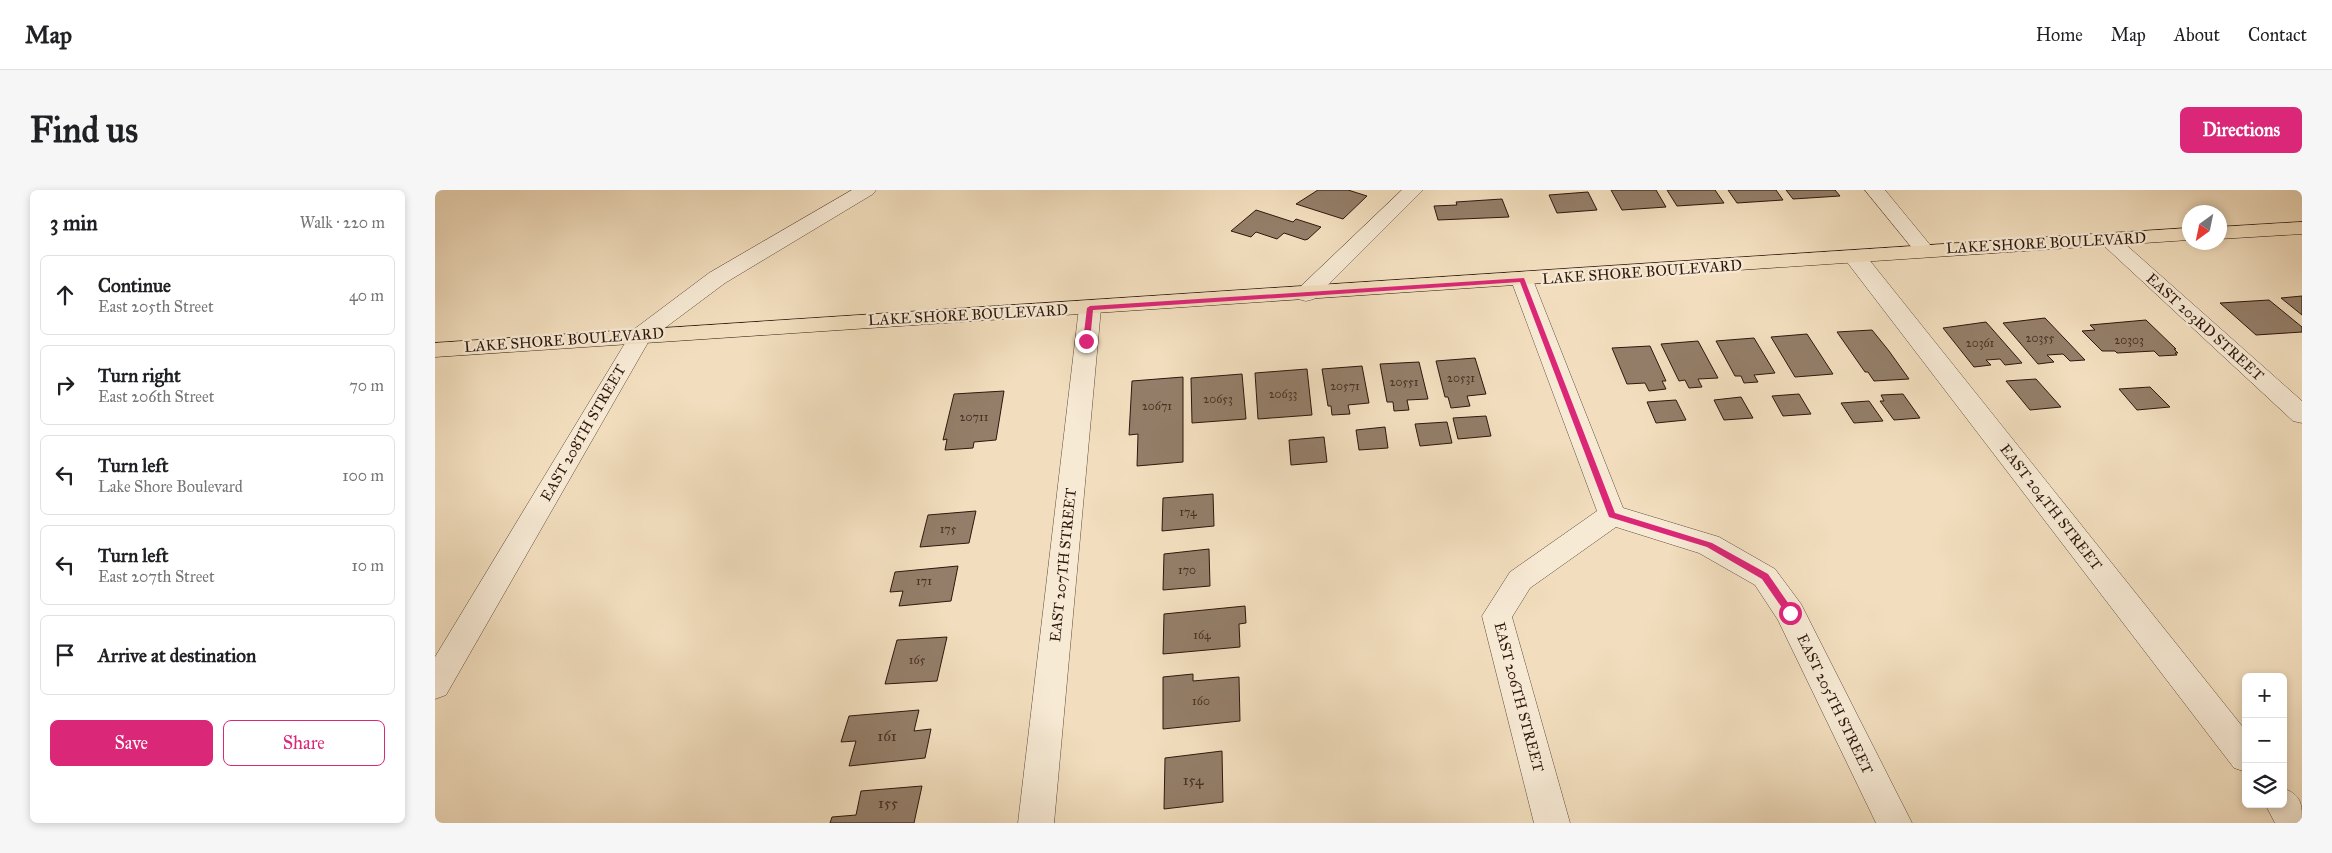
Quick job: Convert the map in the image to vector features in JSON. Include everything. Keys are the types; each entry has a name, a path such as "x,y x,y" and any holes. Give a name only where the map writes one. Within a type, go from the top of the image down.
{"main road":[{"path":"2227,233 2302,228"},
{"name":"LAKE SHORE BOULEVARD","path":"435,350 641,335 1522,280 1855,257 1924,250 2182,234"}],"street":[{"name":"EAST 208TH STREET","path":"435,685 641,335 717,278 866,190"},
{"path":"1306,294 1413,190"},
{"path":"1875,190 1924,250"},
{"name":"EAST 203RD STREET","path":"2108,239 2302,415"},
{"name":"EAST 204TH STREET","path":"1855,257 2242,752"},
{"path":"1522,280 1612,515"},
{"name":"EAST 207TH STREET","path":"1036,823 1090,308"},
{"name":"EAST 206TH STREET","path":"1552,823 1497,616 1520,580 1612,515"},
{"name":"EAST 205TH STREET","path":"1612,515 1709,545 1765,577 1790,613 1894,823"},
{"path":"2286,808 2297,823"}],"building":[{"path":"1318,190 1348,190 1367,196 1343,219 1296,204"},
{"path":"1611,190 1656,190 1666,207 1622,210"},
{"path":"1667,190 1715,190 1724,203 1677,206"},
{"path":"1728,190 1776,190 1783,200 1737,203"},
{"path":"1786,190 1835,190 1840,196 1793,199"},
{"path":"1588,192 1597,210 1557,213 1549,195"},
{"path":"1502,199 1509,217 1438,220 1434,206 1457,205 1456,202"},
{"path":"1256,210 1293,222 1296,219 1321,227 1305,240 1284,233 1277,239 1256,232 1251,237 1231,231"},
{"path":"2302,296 2302,315 2281,298"},
{"path":"2269,300 2302,327 2302,332 2256,335 2220,303"},
{"path":"2045,318 2085,360 2070,361 2063,354 2047,355 2054,362 2038,364 2003,323"},
{"path":"2146,320 2176,349 2174,349 2178,353 2175,353 2177,355 2159,356 2154,351 2117,353 2115,351 2102,351 2082,331 2095,330 2090,325"},
{"path":"1986,322 2022,363 2005,365 2000,359 1986,360 1991,365 1974,367 1943,328"},
{"path":"1872,330 1909,379 1874,381 1868,372 1865,372 1837,332"},
{"path":"1807,334 1833,374 1795,377 1771,337"},
{"path":"1754,338 1775,373 1754,375 1758,382 1744,383 1741,376 1735,376 1716,341"},
{"path":"1698,341 1718,378 1698,379 1702,387 1689,388 1685,380 1679,381 1661,344"},
{"path":"1650,346 1666,381 1662,381 1666,389 1649,391 1645,383 1627,384 1612,348"},
{"path":"1475,358 1486,394 1467,396 1470,406 1451,408 1448,397 1445,397 1436,361"},
{"path":"1419,362 1428,399 1407,400 1409,410 1394,411 1393,402 1387,402 1380,364"},
{"path":"1362,366 1369,403 1348,405 1350,414 1332,415 1331,406 1328,406 1322,369"},
{"path":"1307,369 1312,415 1258,419 1255,373"},
{"path":"1242,374 1246,419 1192,423 1191,378"},
{"path":"1183,377 1183,462 1137,466 1138,434 1129,435 1132,381"},
{"path":"2036,379 2061,407 2030,410 2006,381"},
{"path":"2150,387 2170,407 2137,410 2119,389"},
{"path":"1004,391 996,440 974,442 973,448 945,450 947,439 943,440 954,394"},
{"path":"1799,394 1811,414 1783,416 1772,396"},
{"path":"1903,394 1920,418 1894,420 1880,401 1884,401 1881,395"},
{"path":"1741,397 1753,418 1724,420 1714,400"},
{"path":"1676,400 1686,420 1656,423 1647,402"},
{"path":"1869,401 1883,421 1854,423 1841,403"},
{"path":"1486,416 1491,436 1458,439 1453,418"},
{"path":"1447,422 1452,443 1420,446 1415,424"},
{"path":"1385,427 1388,448 1359,450 1356,430"},
{"path":"1324,437 1327,462 1291,465 1289,440"},
{"path":"1213,494 1214,526 1162,531 1163,498"},
{"path":"976,511 969,543 920,547 928,515"},
{"path":"1209,549 1210,586 1163,590 1164,554"},
{"path":"958,566 951,601 899,606 903,591 890,592 895,572"},
{"path":"1245,606 1246,623 1239,624 1240,647 1163,654 1164,614"},
{"path":"947,637 937,681 885,684 897,640"},
{"path":"1193,674 1193,681 1239,677 1240,721 1163,729 1163,677"},
{"path":"919,710 914,731 931,729 925,758 849,766 856,741 841,742 849,716"},
{"path":"1222,751 1223,802 1164,809 1165,758"},
{"path":"922,786 914,823 830,823 832,817 856,815 861,791"}],"route":[{"path":"1086,341 1090,308 1522,280 1612,515 1709,545 1765,577 1790,613"}]}
